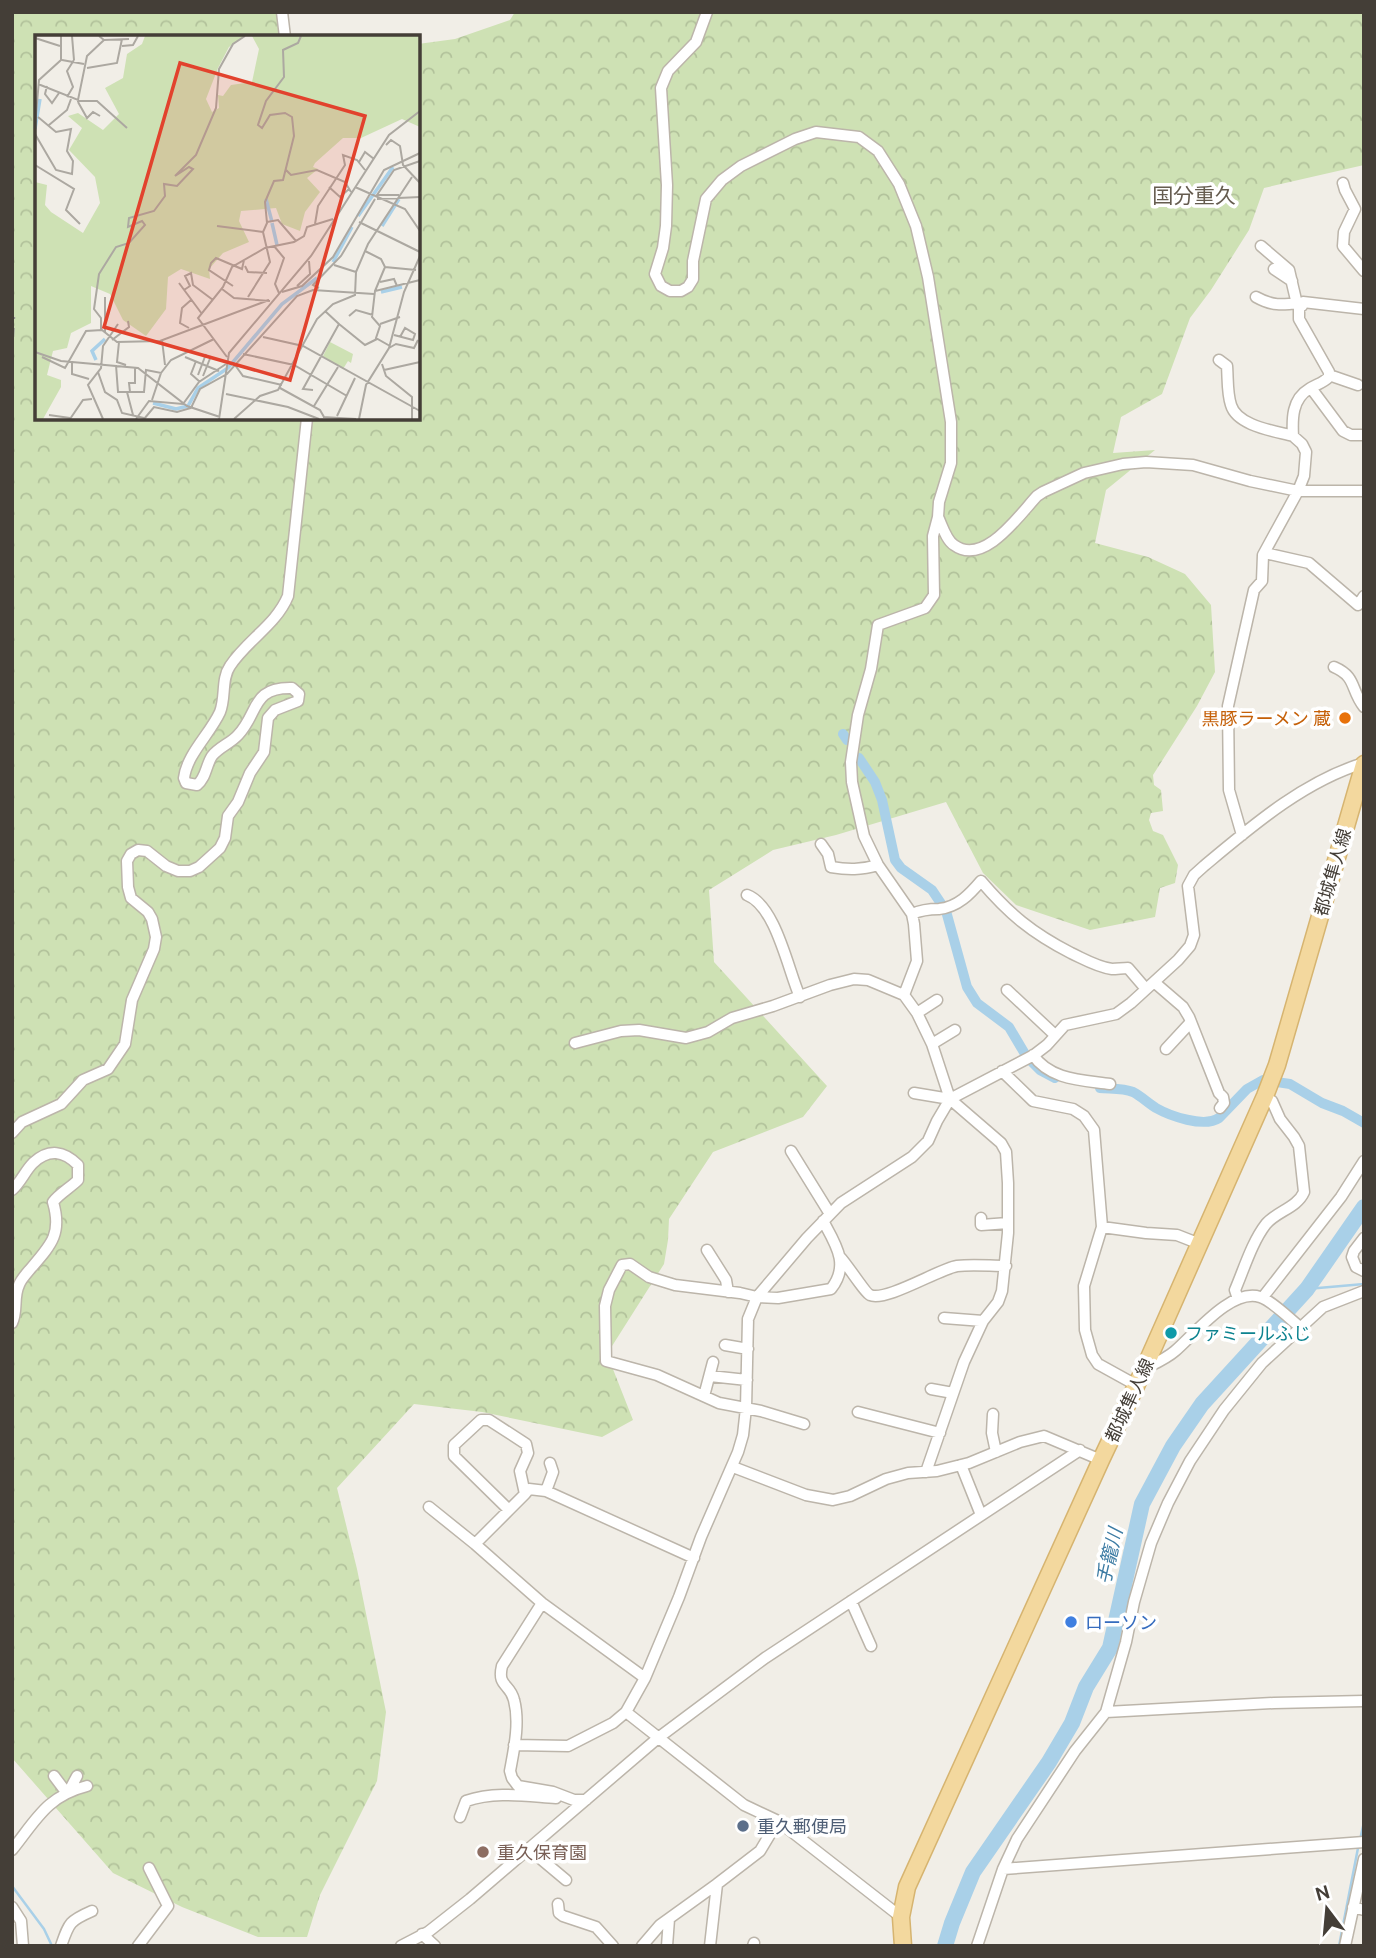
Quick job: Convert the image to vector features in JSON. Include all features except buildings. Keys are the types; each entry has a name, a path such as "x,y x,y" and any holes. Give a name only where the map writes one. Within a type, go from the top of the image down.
{"main road":[{"name":"都城隼人線","path":"903,1946 901,1917 907,1887 1265,1097 1364,763"}],"street":[{"path":"282,12 285,35"},
{"path":"707,12 696,42 668,72 661,88 667,185 666,226 655,274 657,281 670,292 688,287 693,279 693,261 706,199 722,180 741,166 795,139 816,132 859,137 878,151 899,184 916,226 930,289 951,422 951,463 939,502 933,536 934,595 925,608 878,625 872,669 858,715 851,762 852,782 864,836 878,865 912,914 917,961 904,995"},
{"path":"1343,183 1355,209 1344,232 1343,246 1364,271"},
{"path":"1261,246 1289,270 1296,300 1300,304"},
{"path":"1274,269 1293,281"},
{"path":"1256,297 1278,306 1303,302 1364,309"},
{"path":"1300,304 1299,319 1329,374 1358,385"},
{"path":"1219,360 1227,366 1231,409 1241,420 1293,436 1303,444 1306,452 1304,475 1298,491 1265,553 1262,581 1254,590 1228,706 1230,794 1242,835"},
{"path":"1293,436 1291,416 1296,404 1307,390 1323,383 1329,374"},
{"path":"1311,388 1343,431 1351,435 1364,435"},
{"path":"12,1133 22,1122 61,1104 83,1080 108,1069 125,1044 132,1000 154,949 156,937 148,912 131,898 127,861 131,854 138,850 147,851 166,866 178,871 190,871 220,848 225,838 228,816 264,752 268,718 275,710 298,701 299,694 292,688 278,688 265,693 239,734 213,756 201,782 197,785 186,783 184,778 188,763 220,712 226,673 238,656 277,615 288,596 307,420"},
{"path":"938,517 954,545 967,550 981,548 993,542 1043,492 1084,472 1146,462 1194,465 1298,491 1364,491"},
{"path":"1265,553 1309,563 1358,605 1364,596"},
{"path":"1334,667 1349,676 1364,706"},
{"path":"514,1745 568,1746 613,1723 626,1712 645,1678 701,1537 733,1467 743,1435 748,1319 757,1297 841,1203 912,1157 928,1141 950,1099 1033,1055 1068,1023 1112,1016 1124,1009 1178,960 1192,940 1194,925 1188,889 1192,879 1204,866 1242,835 1314,784 1336,772 1364,763"},
{"path":"821,844 828,854 831,867 846,870 878,865"},
{"path":"912,914 924,909 951,906 967,896 981,881 1003,907 1039,935 1099,966 1111,969 1128,968 1183,1007 1223,1097 1224,1102 1220,1108"},
{"path":"747,895 754,898 766,912 800,996"},
{"path":"575,1042 621,1031 639,1030 686,1038 708,1032 732,1018 830,985 854,979 867,980 904,995 918,1013 932,1044 950,1099"},
{"path":"1007,990 1055,1035"},
{"path":"918,1013 937,1000"},
{"path":"1166,1049 1191,1022"},
{"path":"932,1044 956,1030"},
{"path":"1033,1055 1042,1066 1054,1073 1078,1080 1110,1084"},
{"path":"1002,1070 1033,1101 1073,1109 1082,1114 1095,1133 1102,1227 1084,1286 1083,1321 1094,1358 1100,1366 1136,1385"},
{"path":"914,1093 950,1099 996,1138 1004,1147 1009,1184 1006,1266 1000,1300 983,1321 964,1362 926,1472"},
{"path":"1238,1299 1235,1290 1260,1233 1273,1217 1295,1204 1304,1192 1297,1142 1280,1119 1272,1101 1265,1097"},
{"path":"791,1151 827,1218 840,1257 838,1280 831,1289 778,1298 757,1297 675,1285 649,1277 630,1264 622,1265 609,1290 605,1306 606,1361 657,1375 719,1403 804,1424"},
{"path":"12,1190 33,1163 49,1154 63,1153 78,1165 78,1180 54,1202 58,1218 53,1241 19,1284 16,1315 12,1323"},
{"path":"1263,1297 1341,1197 1364,1161"},
{"path":"981,1218 981,1225 1008,1223"},
{"path":"1102,1227 1177,1235 1200,1244"},
{"path":"1364,1238 1352,1257 1356,1267 1364,1271"},
{"path":"707,1250 726,1280 728,1292"},
{"path":"840,1257 864,1290 877,1296 915,1284 955,1266 1006,1266"},
{"path":"977,1946 1003,1869 1017,1839 1075,1751 1106,1712 1151,1543 1190,1461 1224,1410 1262,1363 1323,1307 1364,1291"},
{"path":"1144,1369 1175,1351 1200,1327 1238,1299 1263,1297 1300,1326"},
{"path":"944,1318 983,1321"},
{"path":"725,1345 748,1349"},
{"path":"704,1396 713,1362"},
{"path":"710,1376 747,1380"},
{"path":"931,1389 953,1393"},
{"path":"858,1412 940,1433"},
{"path":"993,1414 992,1433 996,1452"},
{"path":"509,1510 454,1456 454,1446 481,1420 489,1420 526,1444 528,1453 520,1471 525,1494"},
{"path":"733,1467 806,1495 833,1500 850,1496 886,1479 961,1465 1020,1442 1044,1436 1101,1460"},
{"path":"401,1946 428,1932 470,1899 658,1738 765,1658 1080,1450"},
{"path":"546,1491 553,1472 550,1463"},
{"path":"961,1465 981,1515"},
{"path":"475,1544 529,1489 546,1491 694,1558"},
{"path":"429,1507 542,1603 645,1678"},
{"path":"851,1601 871,1646"},
{"path":"542,1603 502,1667 500,1676 514,1701 516,1725 510,1771 517,1786 552,1792 574,1800"},
{"path":"1106,1712 1364,1701"},
{"path":"626,1712 744,1805 778,1821 901,1917"},
{"path":"54,1776 68,1791"},
{"path":"12,1850 40,1813 68,1791 78,1776"},
{"path":"68,1791 87,1786"},
{"path":"460,1817 466,1801 477,1797 504,1794 586,1800"},
{"path":"642,1946 660,1925 760,1850 778,1821"},
{"path":"1003,1869 1364,1842"},
{"path":"528,1849 566,1880"},
{"path":"1345,1946 1359,1909 1364,1859"},
{"path":"138,1946 168,1906 149,1868"},
{"path":"710,1946 717,1884"},
{"path":"558,1904 559,1913 596,1927 613,1946"},
{"path":"12,1908 21,1921 23,1946"},
{"path":"61,1946 69,1923 92,1911"},
{"path":"667,1946 669,1919"},
{"path":"422,1934 435,1946"}],"green space":[{"path":"12,12 278,12 280,35 35,35 35,420 420,420 420,44 455,39 510,20 515,12 1364,12 1364,165 1264,188 1249,230 1190,318 1162,394 1121,417 1113,453 1155,450 1106,490 1095,543 1148,557 1185,574 1211,605 1215,672 1197,706 1153,775 1154,785 1161,790 1163,811 1151,813 1149,820 1153,831 1163,835 1178,865 1175,883 1160,888 1155,917 1090,930 1016,905 983,873 946,802 836,835 773,850 709,890 714,962 827,1086 803,1117 713,1152 669,1219 664,1264 607,1354 633,1420 602,1437 482,1412 414,1404 337,1488 357,1569 386,1712 377,1781 320,1895 307,1937 258,1937 182,1907 113,1873 12,1758"}],"waterway":[{"path":"843,734 847,740"},
{"path":"859,758 875,782 882,800 895,860 901,868 932,890 942,905"},
{"path":"946,911 967,987 977,1003 1009,1027 1025,1054"},
{"path":"1032,1062 1055,1078"},
{"path":"1100,1088 1133,1092 1170,1114 1205,1122 1219,1118 1247,1089 1263,1080 1290,1084 1364,1123"},
{"name":"手籠川","path":"945,1946 973,1872 1049,1762 1072,1723 1086,1687 1110,1648 1142,1504 1173,1446 1202,1404 1307,1289 1364,1207"},
{"path":"1307,1289 1364,1284"},
{"path":"1360,1840 1364,1822"},
{"path":"1339,1946 1358,1848"},
{"path":"12,1886 44,1929 52,1946"}],"railway":[{"path":"12,355 14,317"}],"place":[{"name":"黒豚ラーメン 蔵","path":"1345,718"},
{"name":"ファミールふじ","path":"1171,1333"},
{"name":"ローソン","path":"1071,1622"},
{"name":"重久郵便局","path":"743,1826"},
{"name":"重久保育園","path":"483,1852"}],"district":[{"name":"国分重久","path":"1194,195"}]}
